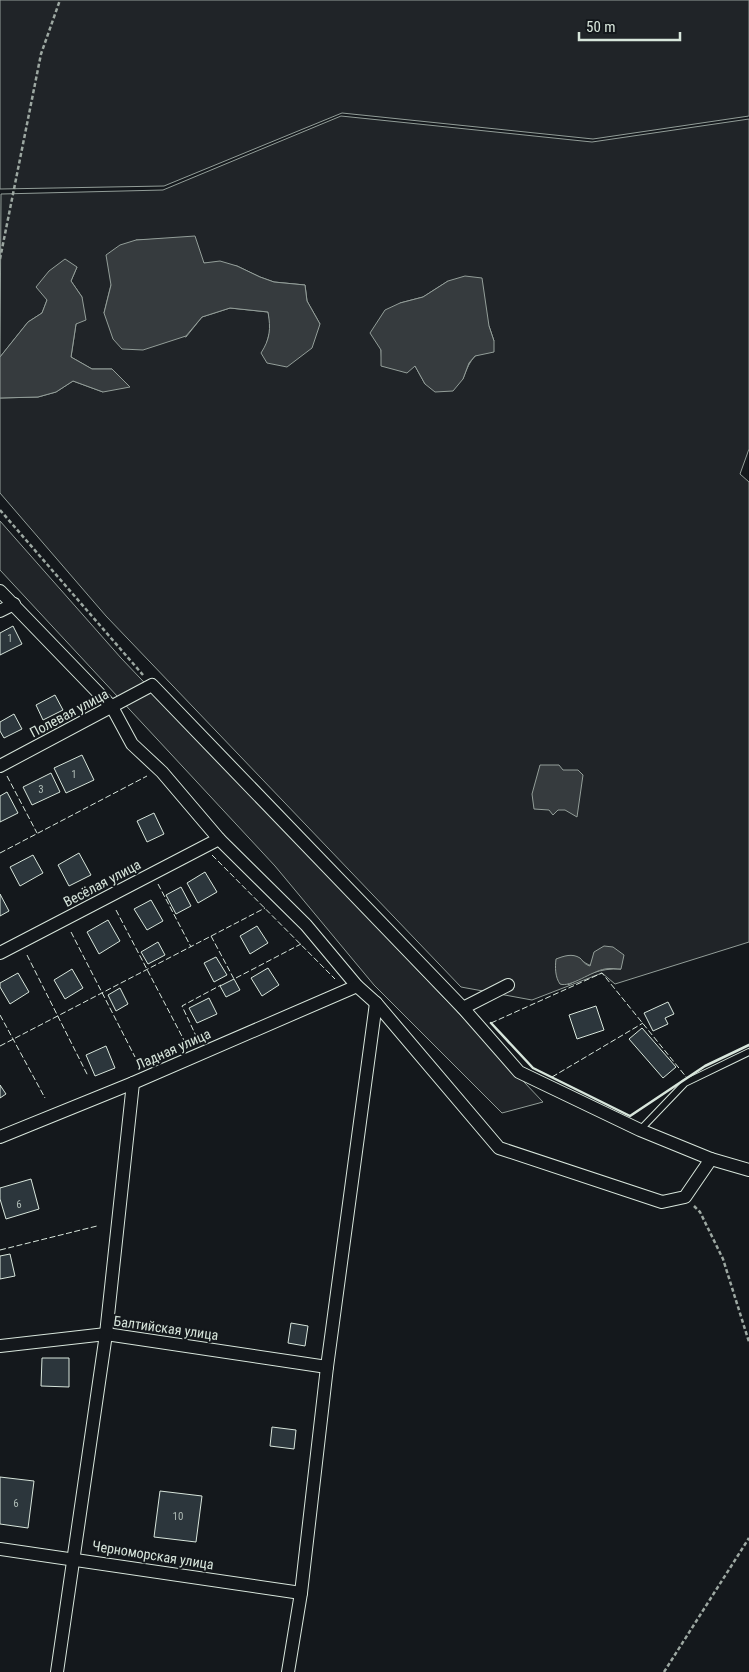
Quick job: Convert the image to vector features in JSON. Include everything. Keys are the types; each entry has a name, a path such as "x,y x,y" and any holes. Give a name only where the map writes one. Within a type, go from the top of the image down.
{"street":[{"path":"0,591 112,707 132,744 162,772 218,839 306,925 357,986 376,1003 499,1148 662,1202 685,1197 711,1159"},
{"path":"0,611 14,604"},
{"name":"Полевая улица","path":"0,766 152,685"},
{"path":"152,685 463,1008 519,1072 640,1130 711,1159 749,1170"},
{"name":"Весёлая улица","path":"0,953 218,839"},
{"path":"463,1008 508,985"},
{"name":"Ладная улица","path":"0,1137 133,1083 357,986"},
{"path":"288,1672 300,1593 327,1367 376,1003"},
{"path":"58,1672 106,1334 133,1083"},
{"name":"Балтийская улица","path":"0,1346 106,1334 327,1367"},
{"name":"Черноморская улица","path":"0,1549 300,1593"}],"lane":[{"path":"640,1130 685,1083 749,1052"}],"path":[{"path":"0,259 41,54 60,0"},
{"path":"0,510 152,685"},
{"path":"685,1197 700,1212 723,1259 749,1342"},
{"path":"664,1672 749,1538"}],"shaded area":[{"path":"0,0 749,0 749,116 593,139 342,113 164,186 0,189"},
{"path":"341,116 592,142 749,119 749,449 740,474 749,482 749,942 615,984 602,973 532,1000 461,987 106,616 0,493 0,398 38,397 56,392 73,381 103,392 112,369 92,369 71,357 82,297 71,281 77,267 47,300 42,313 28,322 0,357 1,194 163,190","holes":["163,239 204,263 237,266 274,282 305,285 307,301 320,324 267,342 271,327 268,312 230,308 202,317 186,337 104,313 111,285 136,240","448,281 489,326 494,341 474,357 463,379 425,384 415,366 382,366 381,350 400,303 423,297","580,958 593,966 621,969 593,973 568,985"]},
{"path":"195,236 204,263 220,261 237,266 274,282 305,285 307,301 320,324 312,348 287,367 267,363 261,353 269,334 268,312 230,308 202,317 186,336 143,350 122,349 113,339 104,313 111,285 106,255 120,245 136,240"},
{"path":"65,259 77,267 71,281 82,297 86,320 76,324 71,357 92,369 112,369 130,387 103,392 73,381 56,392 38,397 0,398 0,357 28,322 42,313 47,300 36,287 49,271"},
{"path":"465,276 482,278 489,326 494,341 494,352 475,356 469,363 463,379 453,391 435,392 425,384 415,366 407,373 381,366 381,350 370,333 385,310 400,303 423,297 448,281"},
{"path":"0,521 121,658 543,1102 502,1113 374,985 275,866 0,570"},
{"path":"540,765 559,765 563,770 578,770 583,775 577,817 565,810 558,810 553,815 549,810 534,809 532,794"},
{"path":"604,946 613,947 624,955 621,969 605,969 569,984 560,984 556,972 556,959 571,955 580,958 585,964 590,966 594,952"}],"building":[{"path":"13,626 22,644 0,655 0,633"},
{"path":"55,695 63,710 43,720 36,705"},
{"path":"14,714 22,729 4,738 0,731 0,722"},
{"path":"82,755 94,780 66,793 54,768"},
{"path":"51,773 60,792 32,805 23,787"},
{"path":"7,792 18,813 0,822 0,796"},
{"path":"154,813 164,834 147,842 137,821"},
{"path":"79,853 91,875 69,886 58,865"},
{"path":"33,855 43,873 20,886 10,867"},
{"path":"205,872 217,892 198,903 187,883"},
{"path":"181,887 191,906 176,914 166,895"},
{"path":"0,894 9,911 0,916"},
{"path":"151,900 163,921 147,930 134,909"},
{"path":"108,920 120,941 99,954 87,932"},
{"path":"257,926 268,943 250,954 240,936"},
{"path":"158,942 165,955 148,964 141,952"},
{"path":"216,957 227,975 214,982 204,963"},
{"path":"268,968 279,985 262,996 251,978"},
{"path":"72,969 83,988 65,999 54,980"},
{"path":"18,973 29,992 10,1004 0,987 0,983"},
{"path":"234,979 240,990 226,997 220,986"},
{"path":"120,988 128,1004 116,1011 108,995"},
{"path":"209,998 217,1014 197,1023 189,1008"},
{"path":"668,1002 674,1014 665,1018 668,1024 653,1031 644,1013"},
{"path":"596,1006 604,1030 577,1039 569,1015"},
{"path":"642,1028 676,1067 663,1078 629,1039"},
{"path":"106,1046 115,1068 95,1076 86,1055"},
{"path":"0,1085 6,1094 0,1098"},
{"path":"31,1179 39,1209 6,1219 0,1199 0,1188"},
{"path":"10,1254 15,1276 0,1279 0,1256"},
{"path":"291,1323 308,1326 305,1346 288,1343"},
{"path":"42,1358 69,1358 69,1387 41,1386"},
{"path":"272,1427 296,1430 294,1449 270,1446"},
{"path":"0,1477 34,1481 28,1528 0,1524"},
{"path":"160,1491 202,1496 196,1542 154,1537"}],"fence":[{"path":"7,776 37,833"},
{"path":"0,853 147,776"},
{"path":"212,855 335,979"},
{"path":"158,884 191,947"},
{"path":"0,1046 265,908"},
{"path":"116,910 186,1044"},
{"path":"71,932 135,1057"},
{"path":"211,936 234,979 301,944"},
{"path":"27,955 88,1076"},
{"path":"491,1023 602,973 687,1078"},
{"path":"197,1038 182,1006 221,985"},
{"path":"0,1015 45,1098"},
{"path":"552,1077 643,1023"},
{"path":"0,1250 97,1226"}],"wall":[{"path":"491,1023 533,1068 630,1116 705,1066 749,1045"}]}
